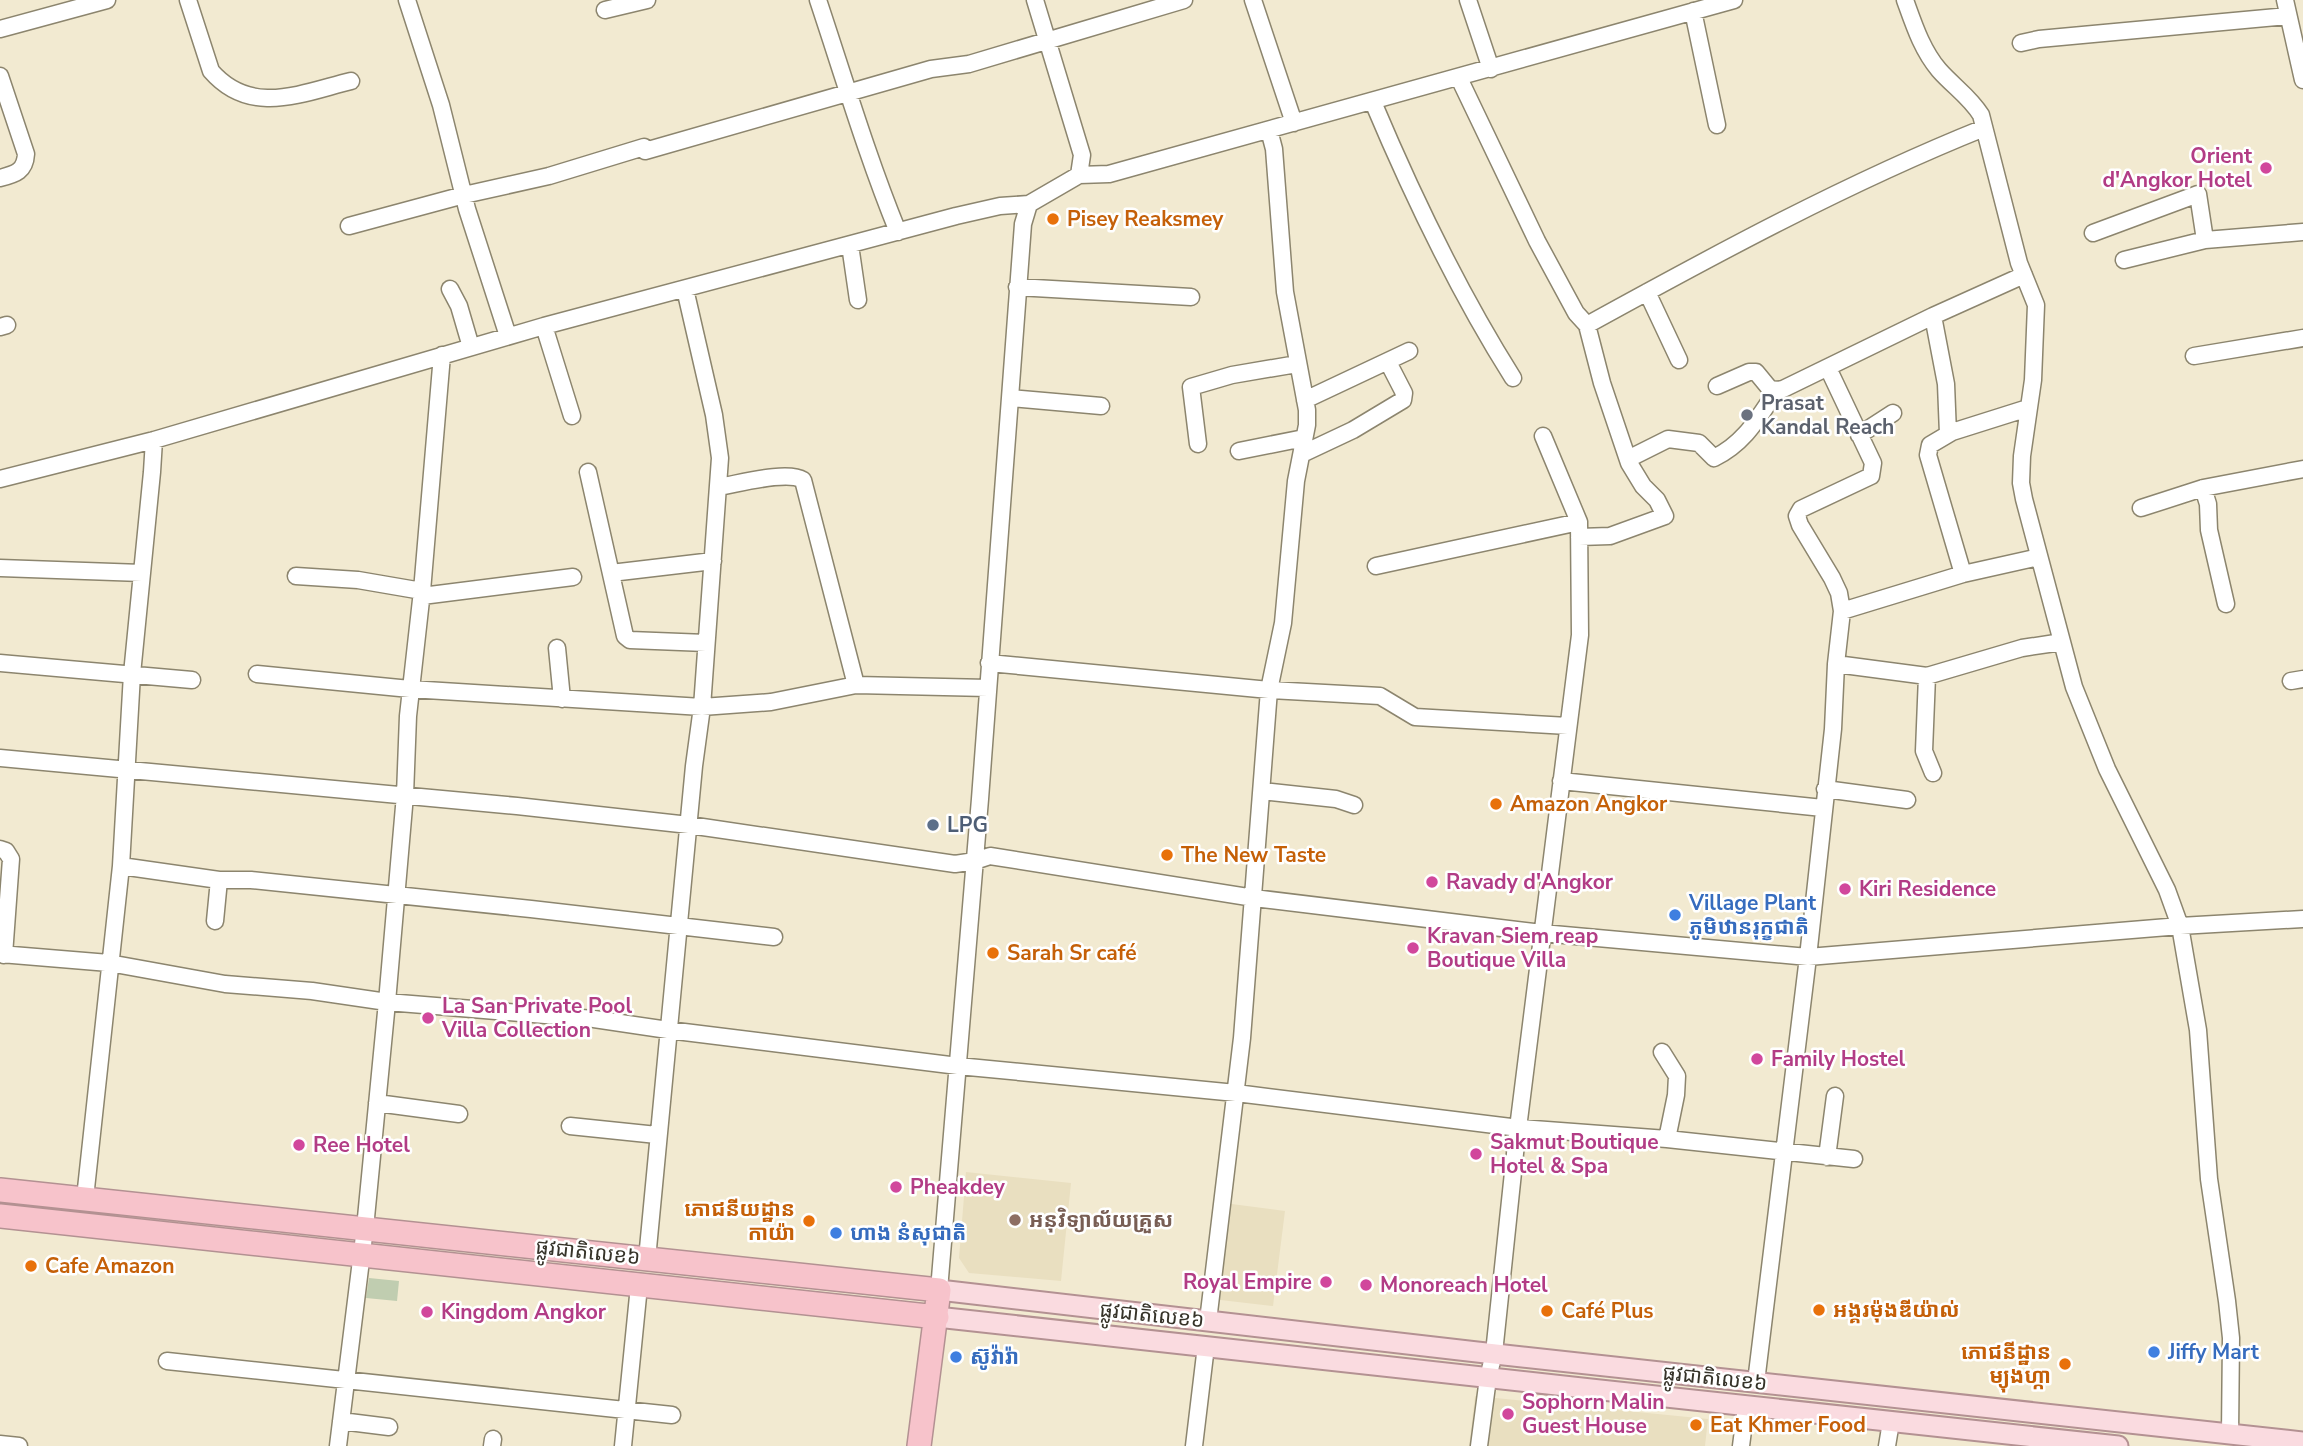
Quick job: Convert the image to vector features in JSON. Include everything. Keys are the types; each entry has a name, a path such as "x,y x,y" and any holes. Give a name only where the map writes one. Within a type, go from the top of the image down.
{"highway":[{"name":"ផ្លូវជាតិលេខ៦","path":"0,1190 939,1290"},
{"name":"ផ្លូវជាតិលេខ៦","path":"0,1216 937,1317"},
{"path":"919,1446 939,1290"}],"main road":[{"name":"ផ្លូវជាតិលេខ៦","path":"939,1290 1756,1382 2237,1440 2303,1442"},
{"name":"ផ្លូវជាតិលេខ៦","path":"937,1317 2118,1446"}],"street":[{"path":"0,29 107,0"},
{"path":"188,0 211,71 218,80 233,88 266,100 351,80"},
{"path":"407,0 508,336"},
{"path":"605,10 647,0"},
{"path":"818,0 850,92 872,169 898,232"},
{"path":"1035,0 1081,145 1079,175"},
{"path":"349,226 464,195 549,176 930,69 968,64 1184,0"},
{"path":"1253,0 1294,123"},
{"path":"1468,0 1491,69"},
{"path":"0,479 153,440 544,326 1000,206 1028,204 1079,175 1109,174 1459,78 1674,8 1693,11 1734,0"},
{"path":"1905,0 1924,50 1939,70 1973,102 1981,115 2013,244 2036,306 2033,380 2021,483 2039,557 2074,687 2107,769 2156,865 2180,926 2198,1030 2209,1179 2231,1338 2237,1440"},
{"path":"2021,43 2287,8 2303,80"},
{"path":"1693,11 1717,125"},
{"path":"0,76 26,154 25,165 17,174 0,178"},
{"path":"1376,566 1579,530 1611,536 1665,516 1657,500 1643,486 1628,459 1602,383 1587,325 1576,313 1537,241 1459,78"},
{"path":"1373,102 1407,182 1483,330 1513,378"},
{"path":"1587,325 1920,154 1984,128"},
{"path":"1208,1321 1236,1093 1269,690 1283,623 1296,481 1307,425 1305,400 1285,292 1273,149 1269,130"},
{"path":"2094,233 2198,194 2205,240"},
{"path":"939,1290 975,862 1011,398 1017,287 1023,224 1028,204"},
{"path":"2124,260 2205,240 2303,232"},
{"path":"850,245 858,300"},
{"path":"1717,386 1749,372 1756,372 1770,389 1777,390 2024,275"},
{"path":"1017,287 1191,297"},
{"path":"450,289 459,306 471,347"},
{"path":"647,1259 657,1135 702,707 720,458 716,427 685,289"},
{"path":"1647,292 1679,360"},
{"path":"1933,316 1946,384 1948,434"},
{"path":"544,326 572,416"},
{"path":"2194,356 2303,338"},
{"path":"1305,400 1409,351"},
{"path":"338,1446 365,1228 387,1002 405,794 410,689 422,593 442,355"},
{"path":"1239,451 1303,446 1353,430 1403,400 1404,393 1388,362"},
{"path":"1198,444 1190,389 1193,385 1297,364"},
{"path":"1756,1382 1808,957 1833,729 1842,611 1839,593 1797,516 1801,509 1871,476 1874,471 1873,463 1828,368"},
{"path":"1628,459 1668,439 1699,443 1714,458 1731,449 1747,434 1777,390"},
{"path":"1011,398 1101,406"},
{"path":"1963,574 1928,455 1930,445 1948,434 2028,408"},
{"path":"1859,435 1893,413"},
{"path":"1479,1446 1494,1353 1518,1128 1580,635 1579,530 1543,436"},
{"path":"85,1198 121,866 132,674 153,440"},
{"path":"2141,508 2203,488 2303,469"},
{"path":"588,472 627,638 706,643"},
{"path":"718,487 783,477 803,480 856,685"},
{"path":"2203,488 2208,504 2209,530 2226,604"},
{"path":"1842,611 1963,574 2039,557"},
{"path":"611,573 713,561"},
{"path":"0,568 142,573"},
{"path":"296,576 358,580 422,593 573,577"},
{"path":"1836,664 1927,676 2022,648 2062,642"},
{"path":"557,649 562,699"},
{"path":"0,663 192,680"},
{"path":"989,663 1269,690 1380,696 1415,717 1568,726"},
{"path":"257,674 410,689 702,707 772,702 856,685 988,688"},
{"path":"1927,676 1924,751 1933,773"},
{"path":"0,758 405,794 690,825 955,864 975,862 990,856 1254,898 1542,933 1808,957 2180,926 2303,919"},
{"path":"1561,781 1823,808"},
{"path":"1825,789 1907,800"},
{"path":"1262,791 1336,799 1354,806"},
{"path":"0,849 6,851 10,859 2,955 109,963 225,984 312,990 387,1002 594,1019 958,1066 1236,1093 1518,1128 1667,1139 1854,1159"},
{"path":"121,866 219,880 251,880 774,937"},
{"path":"215,921 219,880"},
{"path":"1662,1052 1677,1076 1667,1139"},
{"path":"1826,1157 1835,1096"},
{"path":"377,1104 459,1114"},
{"path":"570,1126 657,1135"},
{"path":"623,1446 639,1286"},
{"path":"1194,1446 1206,1346"},
{"path":"167,1361 671,1416"},
{"path":"1741,1446 1746,1407"},
{"path":"341,1421 388,1427"},
{"path":"1888,1446 1891,1422"},
{"path":"0,1444 19,1446"}],"shaded area":[{"name":"អនុវិទ្យាល័យគ្រួស","path":"966,1172 1071,1183 1061,1281 969,1273 959,1258"},
{"path":"1224,1203 1285,1211 1273,1306 1212,1299"},
{"path":"1475,1396 1708,1419 1705,1446 1469,1446"}],"green space":[{"path":"369,1278 399,1281 397,1301 366,1298"}],"place":[{"name":"Orient d'Angkor Hotel","path":"2266,168"},
{"name":"Pisey Reaksmey","path":"1053,219"},
{"name":"Prasat Kandal Reach","path":"1747,415"},
{"name":"Amazon Angkor","path":"1496,804"},
{"name":"LPG","path":"933,825"},
{"name":"The New Taste","path":"1167,855"},
{"name":"Ravady d'Angkor","path":"1432,882"},
{"name":"Kiri Residence","path":"1845,889"},
{"name":"Village Plant ភូមិឋានរុក្ខជាតិ","path":"1675,915"},
{"name":"Kravan Siem reap Boutique Villa","path":"1413,948"},
{"name":"Sarah Sr café","path":"993,953"},
{"name":"La San Private Pool Villa Collection","path":"428,1018"},
{"name":"Family Hostel","path":"1757,1059"},
{"name":"Ree Hotel","path":"299,1145"},
{"name":"Sakmut Boutique Hotel & Spa","path":"1476,1154"},
{"name":"Pheakdey","path":"896,1187"},
{"name":"អនុវិទ្យាល័យគ្រួស","path":"1015,1220"},
{"name":"ភោជនីយដ្ឋាន កាយ៉ា","path":"809,1221"},
{"name":"ហាង នំសុជាតិ","path":"836,1233"},
{"name":"Cafe Amazon","path":"31,1266"},
{"name":"Royal Empire","path":"1326,1282"},
{"name":"Monoreach Hotel","path":"1366,1285"},
{"name":"អង្គរម៉ុងឌីយ៉ាល់","path":"1819,1310"},
{"name":"Café Plus","path":"1547,1311"},
{"name":"Kingdom Angkor","path":"427,1312"},
{"name":"Jiffy Mart","path":"2154,1352"},
{"name":"ស៊ូវ៉ារ៉ា","path":"956,1357"},
{"name":"ភោជនីដ្ឋាន ម្យុងហ្កា","path":"2065,1364"},
{"name":"Sophorn Malin Guest House","path":"1508,1414"},
{"name":"Eat Khmer Food","path":"1696,1425"}]}
